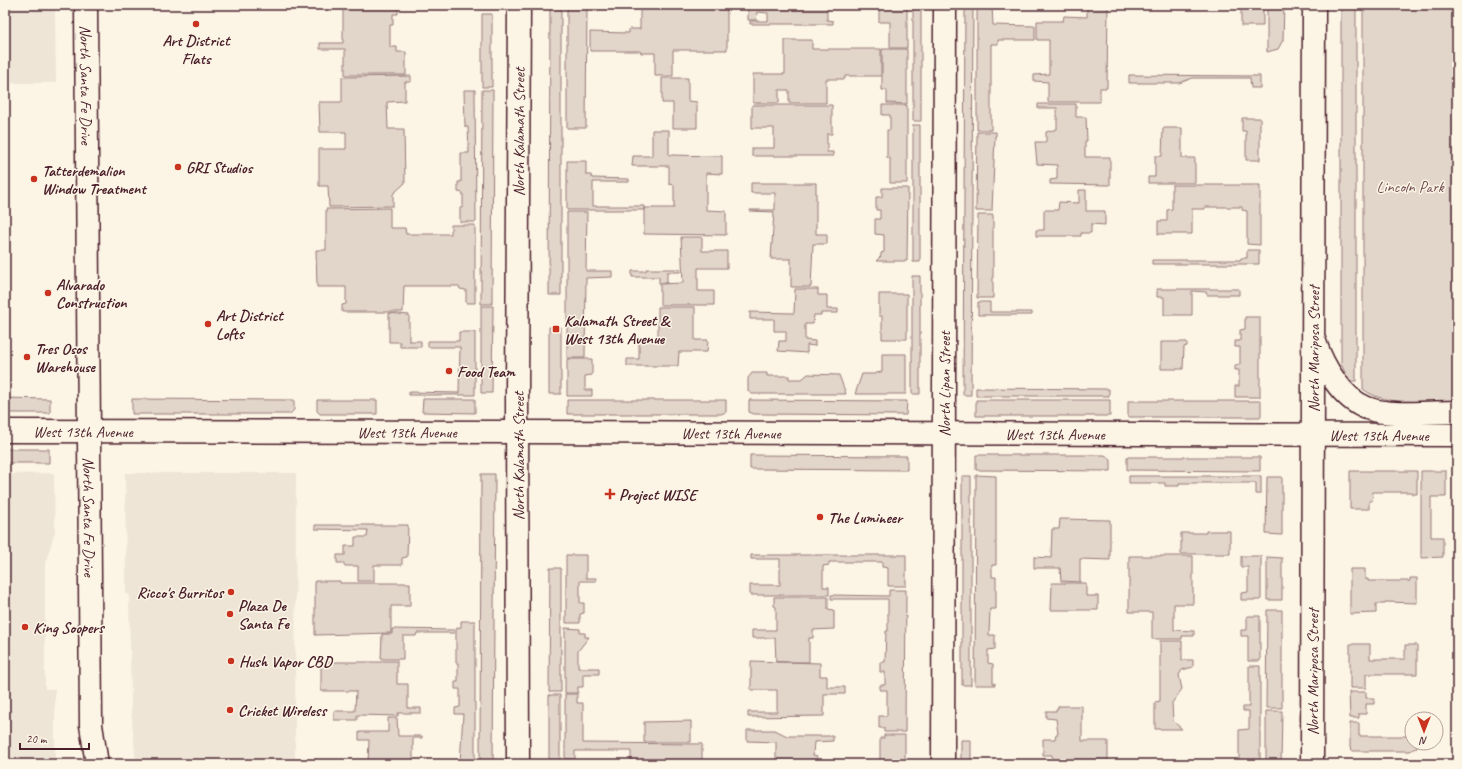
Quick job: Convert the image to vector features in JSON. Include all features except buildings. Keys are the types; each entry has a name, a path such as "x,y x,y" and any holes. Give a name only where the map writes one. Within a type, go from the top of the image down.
{"street":[{"name":"North Santa Fe Drive","path":"86,5 91,725 97,764"},
{"name":"North Kalamath Street","path":"518,764 517,432 519,5"},
{"name":"North Lipan Street","path":"943,764 944,5"},
{"name":"North Mariposa Street","path":"1312,764 1314,5"},
{"path":"1313,330 1315,343 1324,363 1343,389 1358,404 1378,411 1457,412"},
{"name":"West 13th Avenue","path":"5,431 1457,435"}],"shaded area":[{"path":"5,5 55,5 56,83 5,83"},
{"name":"King Soopers","path":"54,473 55,532 45,564 45,689 55,689 55,764 5,764 5,474"},
{"path":"125,473 296,473 295,764 136,764 131,710 129,594 126,594"}],"green space":[{"path":"317,5 382,5 383,7 398,8 398,14 393,14 393,25 390,25 390,47 397,47 397,52 406,52 406,75 345,75 345,49 320,49 320,43 343,43 343,9 317,9"},
{"path":"550,5 561,5 561,295 549,295"},
{"path":"567,5 587,5 586,128 567,128"},
{"path":"640,5 727,5 727,50 673,50 673,76 655,76 655,53 641,53 640,51 590,51 590,32 629,33 629,29 640,29"},
{"path":"748,5 827,5 827,20 833,21 833,24 750,24 750,21 768,21 768,13 757,12 756,20 748,20"},
{"path":"879,5 907,5 907,48 890,48 890,22 879,22"},
{"path":"913,5 921,5 921,121 913,121"},
{"path":"965,5 973,5 971,395 963,395"},
{"path":"977,5 992,5 993,25 1035,26 1035,40 998,40 998,44 991,44 991,130 977,130"},
{"path":"1087,5 1108,5 1107,88 1100,88 1100,102 1048,102 1048,82 1034,81 1034,75 1049,74 1049,40 1037,40 1037,21 1063,21 1064,16 1087,17"},
{"path":"1241,5 1263,5 1263,26 1241,26"},
{"path":"1267,5 1284,5 1283,40 1278,49 1267,52"},
{"path":"1341,5 1356,5 1356,381 1349,381 1341,364"},
{"name":"Lincoln Park","path":"1363,5 1457,5 1457,401 1396,401 1373,395 1363,389"},
{"path":"482,14 492,14 492,87 482,87"},
{"path":"785,40 812,40 812,49 881,49 881,76 845,76 845,79 826,79 826,103 789,103 789,90 779,90 779,103 753,103 753,74 785,74"},
{"path":"882,49 907,49 907,104 887,103 887,90 882,90"},
{"path":"1129,75 1260,76 1260,88 1251,88 1250,78 1193,78 1179,83 1129,83"},
{"path":"411,76 411,82 405,82 405,101 387,102 388,129 404,129 405,183 393,194 393,206 329,207 328,186 319,186 319,149 346,149 346,132 320,132 319,102 342,102 342,77"},
{"path":"662,78 688,78 688,101 697,102 697,128 673,128 673,103 662,103"},
{"path":"464,90 475,90 476,222 460,222 460,208 463,207 463,193 458,192 458,182 461,182 461,153 469,153 468,127 465,127"},
{"path":"482,90 493,90 492,304 481,304"},
{"path":"1038,104 1076,104 1076,117 1086,117 1087,141 1085,141 1085,157 1110,157 1110,185 1050,184 1050,180 1057,179 1057,165 1037,164 1035,142 1046,142 1046,132 1057,129 1057,108 1038,108"},
{"path":"752,105 832,105 832,134 827,134 827,152 833,152 833,156 752,156 752,148 774,148 774,128 752,128"},
{"path":"882,105 907,105 907,183 890,183 890,158 887,158 887,130 890,130 890,115 882,115"},
{"path":"1242,118 1260,118 1260,160 1246,160 1246,131 1242,131"},
{"path":"913,125 920,125 920,262 913,262"},
{"path":"1163,128 1182,128 1182,158 1195,158 1195,183 1148,183 1148,177 1155,177 1155,156 1162,156"},
{"path":"652,130 669,130 669,155 722,156 722,174 706,173 706,210 726,211 726,235 644,234 644,208 674,208 674,185 669,184 669,166 632,166 633,156 652,156"},
{"path":"977,132 996,132 992,211 976,211"},
{"path":"567,161 586,161 586,175 591,175 592,178 629,179 629,182 593,182 593,206 644,206 644,210 567,210"},
{"path":"751,183 816,183 816,234 827,234 827,244 813,244 811,287 791,287 791,259 771,259 774,212 750,210 775,210 775,193 751,193"},
{"path":"1172,185 1260,185 1260,245 1247,244 1247,211 1242,210 1242,207 1205,207 1205,209 1192,209 1192,234 1158,234 1158,221 1167,221 1167,210 1172,209"},
{"path":"882,188 908,188 907,261 876,261 881,256 881,253 884,252 884,235 875,234 875,219 880,219 880,210 876,210 876,197 882,197"},
{"path":"1079,190 1086,190 1086,211 1105,211 1105,225 1091,224 1091,233 1081,233 1081,236 1036,236 1036,230 1044,230 1044,210 1058,210 1059,202 1079,203"},
{"path":"390,208 390,228 405,228 406,234 451,234 451,225 475,225 475,303 466,303 466,290 460,289 459,286 404,286 403,312 342,312 342,305 346,304 346,287 317,287 316,250 326,250 326,209"},
{"path":"567,212 587,212 586,271 612,271 612,277 586,278 585,358 567,358"},
{"path":"978,215 993,215 993,298 977,298"},
{"path":"681,237 702,237 702,251 727,251 727,268 698,268 698,291 714,291 714,305 660,305 660,284 683,283"},
{"path":"1247,250 1259,250 1259,264 1152,264 1152,260 1240,260 1241,258 1247,258"},
{"path":"646,269 680,269 680,272 667,272 667,283 659,283 659,277 632,277 632,271 646,271"},
{"path":"912,276 920,276 920,394 912,394"},
{"path":"795,289 818,289 818,295 827,295 827,309 838,309 838,313 821,313 821,315 814,315 813,324 805,324 805,340 815,341 815,346 807,345 807,353 778,351 779,341 786,341 786,331 774,331 774,319 750,319 750,312 794,313"},
{"path":"1157,289 1239,289 1239,295 1207,295 1206,292 1192,291 1192,315 1164,315 1164,297 1157,297"},
{"path":"879,294 907,294 907,339 882,339 882,316 879,316"},
{"path":"978,302 990,302 990,312 1032,312 1032,315 978,315"},
{"path":"481,306 493,306 492,393 481,393"},
{"path":"658,307 695,307 695,340 708,340 707,352 679,352 678,366 627,366 627,359 639,359 639,340 658,340"},
{"path":"389,313 409,315 409,341 421,341 421,347 400,347 400,342 389,342"},
{"path":"1245,317 1260,317 1260,397 1235,397 1235,386 1239,386 1239,370 1235,370 1235,365 1240,364 1240,347 1235,347 1235,341 1240,341 1240,330 1245,329"},
{"path":"549,327 561,327 561,394 549,394"},
{"path":"459,332 475,332 475,395 409,395 409,392 459,393 460,347 428,347 428,341 459,341"},
{"path":"1161,342 1187,342 1187,346 1184,347 1183,369 1161,369"},
{"path":"882,354 906,354 906,394 855,394 862,374 876,374 882,372"},
{"path":"567,359 592,359 592,375 585,376 585,390 592,390 592,396 567,396"},
{"path":"752,373 767,373 767,376 789,376 789,379 802,379 808,374 839,375 846,394 752,394 748,391 748,378"},
{"path":"976,388 1109,389 1109,396 976,396"},
{"path":"5,398 50,399 50,413 5,413"},
{"path":"132,399 294,400 294,410 290,414 132,414"},
{"path":"423,399 475,399 475,413 422,412"},
{"path":"317,400 377,400 377,414 320,414 317,411"},
{"path":"567,400 726,400 726,412 721,414 567,414"},
{"path":"749,400 907,401 906,415 754,414 749,412"},
{"path":"976,400 1110,400 1110,416 976,416"},
{"path":"1128,401 1261,401 1261,417 1128,417"},
{"path":"5,449 49,449 49,463 5,463"},
{"path":"750,455 907,456 907,470 750,469"},
{"path":"976,455 1105,455 1111,460 1111,471 976,470"},
{"path":"1127,457 1260,457 1260,471 1127,470"},
{"path":"1350,471 1417,471 1417,494 1412,494 1411,492 1373,492 1372,501 1369,501 1369,509 1350,509"},
{"path":"1421,471 1446,471 1446,497 1431,497 1431,537 1443,537 1443,557 1421,558"},
{"path":"481,474 495,474 493,764 480,764"},
{"path":"976,475 996,476 996,565 992,565 992,577 996,577 996,609 990,609 989,635 995,635 995,649 988,650 988,663 993,664 993,683 995,683 995,685 975,685"},
{"path":"962,476 971,476 971,685 962,685"},
{"path":"1129,476 1261,476 1261,494 1256,494 1256,483 1179,483 1179,486 1165,486 1165,483 1129,483"},
{"path":"1267,477 1282,477 1282,535 1266,534"},
{"path":"1060,519 1110,520 1110,560 1080,559 1080,582 1061,581 1060,568 1034,568 1034,557 1051,558 1052,529 1059,529"},
{"path":"315,525 408,525 407,557 402,558 402,565 374,565 374,581 358,581 358,566 344,566 344,563 337,563 337,555 345,555 345,546 355,546 355,537 367,537 368,530 315,529"},
{"path":"1206,531 1230,531 1230,554 1181,554 1181,533 1206,533"},
{"path":"566,555 586,555 586,578 596,578 596,581 580,581 580,603 584,603 584,613 580,614 580,623 566,623"},
{"path":"751,555 906,555 906,586 888,586 888,568 882,567 882,562 829,562 829,565 823,566 823,587 829,587 829,595 750,595 750,585 780,585 780,559 751,559"},
{"path":"1129,556 1193,556 1193,604 1174,604 1174,630 1194,631 1194,636 1182,636 1182,639 1152,639 1152,612 1129,612"},
{"path":"1241,556 1261,556 1261,600 1241,600 1241,593 1248,592 1248,567 1241,567"},
{"path":"1267,557 1282,558 1282,600 1267,600"},
{"path":"550,568 561,568 561,692 549,692"},
{"path":"1350,569 1365,569 1365,579 1368,579 1368,581 1410,581 1410,578 1417,578 1417,603 1385,602 1385,604 1376,604 1376,613 1350,614"},
{"path":"315,581 340,581 340,583 410,583 410,606 391,606 391,633 315,635"},
{"path":"1052,583 1086,583 1086,596 1098,596 1098,610 1051,610"},
{"path":"889,590 906,590 905,732 884,732 884,728 879,728 879,716 887,716 887,690 880,690 880,685 885,685 885,672 880,672 880,662 885,662 886,631 888,631 888,599 831,599 831,595 889,596"},
{"path":"774,597 828,597 828,609 834,610 834,629 813,630 813,638 809,638 809,662 776,662 775,638 752,638 752,630 776,630 776,607 774,606"},
{"path":"1267,610 1282,610 1282,708 1266,708"},
{"path":"1247,616 1260,616 1260,661 1248,661 1248,636 1241,636 1241,630 1247,630"},
{"path":"461,621 475,621 475,764 460,763 463,714 455,714 455,708 460,707 460,689 455,689 455,682 458,682 458,663 456,663 456,630 457,628 461,627"},
{"path":"565,628 580,629 580,633 585,633 585,637 589,637 578,651 578,668 599,668 599,674 583,674 583,687 578,687 578,693 565,693"},
{"path":"392,629 454,630 454,633 417,633 416,636 403,636 403,659 381,659 382,634 392,634"},
{"path":"1160,641 1182,641 1182,660 1193,660 1193,667 1182,670 1179,675 1182,689 1172,703 1173,721 1182,729 1155,729 1155,702 1160,701"},
{"path":"1350,644 1370,644 1370,659 1405,659 1405,645 1417,645 1417,674 1366,674 1366,688 1350,688"},
{"path":"397,661 397,684 408,684 408,708 421,708 421,713 398,713 398,716 357,715 357,720 334,720 334,711 355,711 356,691 321,691 321,662"},
{"path":"751,661 820,663 820,676 827,676 827,687 845,687 845,694 824,694 824,716 748,717 748,712 777,712 777,690 751,690"},
{"path":"1249,666 1260,666 1260,764 1239,764 1239,730 1249,729 1249,711 1243,711 1243,707 1249,707"},
{"path":"1349,692 1366,692 1366,698 1374,698 1374,704 1366,704 1366,714 1359,714 1359,718 1350,718"},
{"path":"565,694 577,694 577,703 583,703 583,743 702,744 702,764 631,763 631,751 575,751 575,759 565,759"},
{"path":"549,695 560,695 560,764 549,764"},
{"path":"1059,706 1082,706 1082,741 1108,741 1108,764 1052,764 1052,755 1043,755 1043,739 1055,739 1056,734 1058,734 1056,719 1046,718 1046,711 1056,711"},
{"path":"1266,711 1282,711 1281,764 1266,764"},
{"path":"388,718 397,718 398,736 422,736 422,738 413,738 413,762 421,764 368,764 369,740 359,740 359,732 388,732"},
{"path":"691,721 691,742 644,742 644,722"},
{"path":"1350,723 1359,723 1359,736 1404,736 1404,751 1353,751 1350,748"},
{"path":"747,730 775,730 787,736 833,736 833,741 814,742 813,755 817,756 817,764 776,764 776,742 747,741"},
{"path":"884,735 905,735 905,764 880,764 880,738 884,738"},
{"path":"961,740 971,740 971,764 961,764"}],"place":[{"name":"Art District Flats","path":"196,24"},
{"name":"GRI Studios","path":"178,167"},
{"name":"Tatterdemalion Window Treatment","path":"34,179"},
{"name":"Alvarado Construction","path":"48,293"},
{"name":"Art District Lofts","path":"208,324"},
{"name":"Kalamath Street & West 13th Avenue","path":"556,329"},
{"name":"Tres Osos Warehouse","path":"27,357"},
{"name":"Food Team","path":"449,371"},
{"name":"Project WISE","path":"610,494"},
{"name":"The Lumineer","path":"820,517"},
{"name":"Ricco's Burritos","path":"231,592"},
{"name":"Plaza De Santa Fe","path":"230,614"},
{"name":"King Soopers","path":"25,627"},
{"name":"Hush Vapor CBD","path":"231,661"},
{"name":"Cricket Wireless","path":"230,710"}]}
